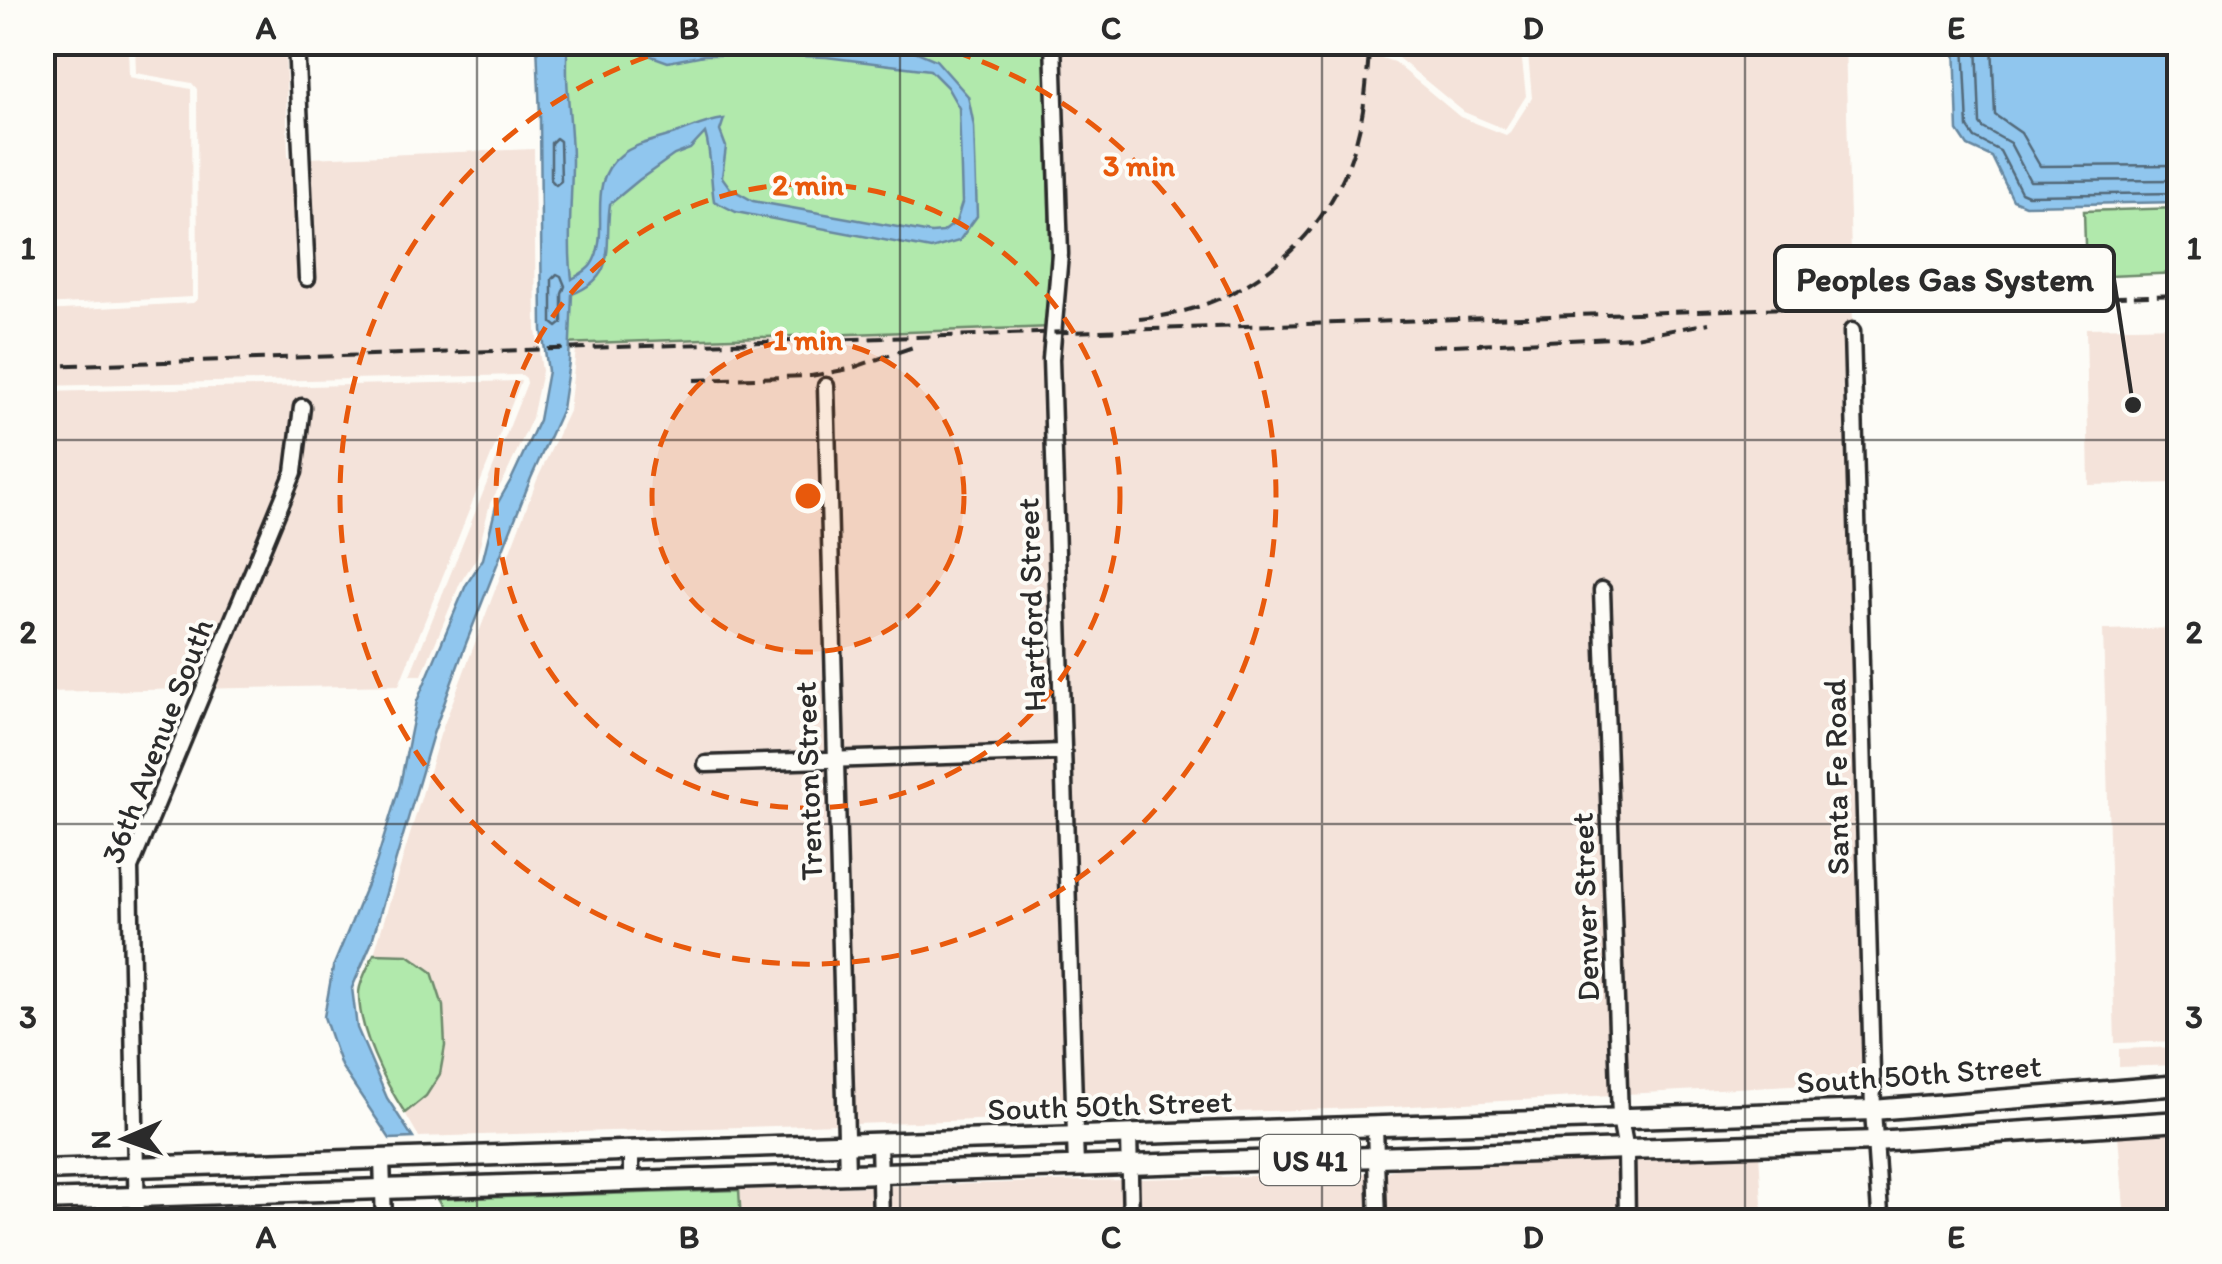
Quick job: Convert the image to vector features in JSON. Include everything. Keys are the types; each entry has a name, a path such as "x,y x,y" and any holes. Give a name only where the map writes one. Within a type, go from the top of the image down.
{"main road":[{"name":"South 50th Street","path":"42,1170 1872,1110 2180,1086"},
{"name":"South 50th Street","path":"42,1200 1875,1141 2180,1121"}],"street":[{"path":"296,42 307,278"},
{"name":"Hartford Street","path":"1053,42 1060,254 1051,359 1076,1167"},
{"name":"Santa Fe Road","path":"1852,331 1872,1110 1883,1222"},
{"name":"Trenton Street","path":"826,386 847,1174"},
{"name":"36th Avenue South","path":"137,1222 130,868 294,472 302,407"},
{"name":"Denver Street","path":"1602,590 1627,1222"},
{"path":"706,764 1063,752"},
{"path":"1375,1126 1378,1222"},
{"path":"1129,1134 1132,1222"},
{"path":"879,1142 881,1222"},
{"path":"631,1150 631,1181"},
{"path":"382,1158 384,1222"}],"shaded area":[{"path":"43,42 128,43 129,77 191,89 192,297 43,305"},
{"path":"135,43 285,43 288,158 294,158 300,285 315,284 309,158 534,149 536,330 542,371 532,418 490,503 477,557 460,583 422,675 410,675 526,378 522,375 43,386 43,311 193,303 198,299 197,89 192,83 136,73"},
{"path":"1061,43 1337,43 1394,62 1460,117 1506,135 1532,98 1527,43 1845,43 1853,324 1844,325 1864,1081 1626,1094 1610,584 1595,584 1611,1095 1083,1117 1059,359 1062,318 1066,317 1067,253"},
{"path":"1354,43 1520,43 1526,96 1505,129 1464,112 1397,57"},
{"path":"1047,318 1044,359 1055,746 841,755 832,379 818,380 826,755 698,758 699,771 827,768 839,1124 419,1137 405,1113 426,1096 408,955 374,954 440,735 537,480 569,411 577,341"},
{"path":"2179,326 2179,483 2089,485 2086,328"},
{"path":"521,381 399,685 43,692 42,392"},
{"path":"2179,628 2179,1041 2115,1043 2103,630"},
{"path":"1055,759 1068,1117 854,1124 842,768"},
{"path":"2179,1047 2179,1065 2119,1067 2119,1049"},
{"path":"2179,1133 2179,1221 2125,1221 2118,1135"},
{"path":"1759,1152 1763,1221 1635,1221 1634,1158"},
{"path":"1618,1159 1619,1221 1385,1221 1384,1172"},
{"path":"1369,1173 1370,1221 1139,1221 1138,1179"},
{"path":"1123,1180 1124,1221 889,1221 888,1186"},
{"path":"873,1186 874,1221 741,1221 739,1190"},
{"path":"129,1208 129,1221 43,1221 43,1211"}],"green space":[{"path":"553,43 1045,43 1052,327 562,344"},
{"path":"2179,208 2179,273 2086,277 2084,211"},
{"path":"374,954 408,955 432,972 443,1006 445,1046 440,1074 426,1096 405,1113 374,1055 363,1023 359,992"},
{"path":"739,1190 741,1221 450,1221 437,1199"}],"water":[{"path":"804,42 887,47 915,51 936,60 968,96 974,126 977,216 959,241 931,249 736,212 714,201 705,133 690,149 674,155 610,204 603,268 587,287 572,294 562,409 531,478 433,734 371,944 352,988 357,1028 387,1098 413,1138 390,1139 341,1066 324,1017 333,967 376,863 400,785 417,701 466,585 483,559 496,506 539,420 548,371 542,330 537,43 568,43 572,279 589,267 597,252 603,180 621,155 639,145 724,119 720,131 726,147 722,177 730,188 753,201 931,233 943,232 956,222 962,203 959,108 947,87 930,70 826,57 772,55 704,55 668,62 632,49 629,43"},
{"path":"1955,43 2179,43 2179,202 2025,205 2013,200 1992,157 1968,146 1958,131"}],"railway":[{"path":"1139,319 1178,313 1248,284 1279,262 1306,235 1346,171 1363,111 1370,42"},
{"path":"42,366 2180,295"},
{"path":"1431,346 1636,337 1709,323"},
{"path":"694,380 811,376 849,369 919,345"}],"place":[{"name":"Peoples Gas System","path":"2133,405"}]}
